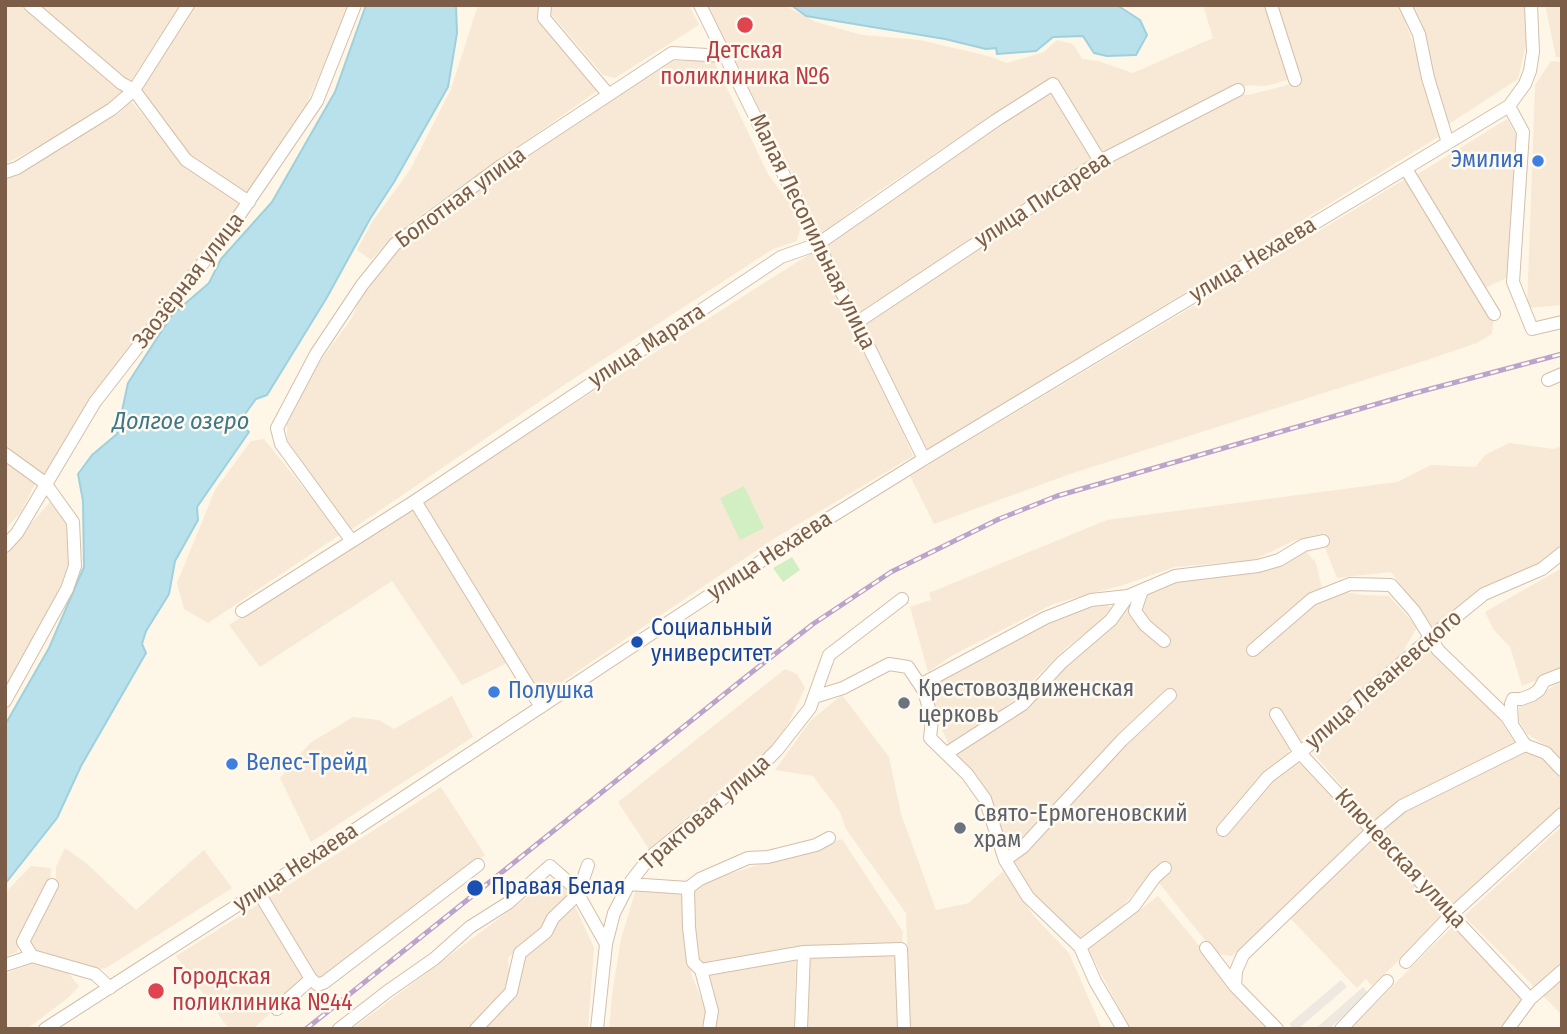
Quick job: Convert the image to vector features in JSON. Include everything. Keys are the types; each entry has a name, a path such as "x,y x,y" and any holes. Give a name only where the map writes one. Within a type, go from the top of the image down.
{"street":[{"path":"30,5 121,83 134,90 186,160 249,202"},
{"path":"5,172 17,168 100,116 134,90 188,5"},
{"name":"Заозёрная улица","path":"5,546 17,533 94,402 249,202 317,101 355,5"},
{"name":"Малая Лесопильная улица","path":"700,5 924,458"},
{"path":"1271,5 1294,80"},
{"path":"1405,5 1419,34 1448,143"},
{"path":"1531,5 1533,51 1530,71 1509,106 1523,132 1513,282 1532,329 1562,322"},
{"path":"545,11 608,94"},
{"name":"Болотная улица","path":"351,540 281,444 277,428 316,354 362,285 395,244 501,166 672,53 725,56"},
{"name":"улица Марата","path":"242,611 782,257 818,244 1053,84 1100,161"},
{"name":"улица Писарева","path":"856,323 1100,161 1238,90"},
{"name":"улица Нехаева","path":"45,1029 67,1023 110,988 784,546 924,458 1509,106"},
{"path":"1406,169 1494,314"},
{"path":"1548,380 1562,373"},
{"path":"5,454 45,484 73,522 75,566 67,589 5,701"},
{"path":"415,500 541,706"},
{"path":"920,685 1045,618 1091,600 1128,596 1175,576 1258,566 1279,559 1304,545 1324,541"},
{"name":"улица Леваневского","path":"1223,830 1255,790 1431,637 1484,594 1542,569 1562,553"},
{"path":"1253,650 1312,599 1350,584 1391,585 1415,611 1438,650 1512,724 1525,745 1546,753 1562,770"},
{"path":"1142,590 1135,611 1144,625 1164,641"},
{"path":"947,753 1023,704 1061,663 1111,620 1128,596"},
{"name":"Трактовая улица","path":"597,1029 606,944 614,912 629,884 649,858 754,774 777,750 810,708 829,655 902,598"},
{"path":"814,697 843,688 889,664 908,667 920,685 932,719 930,738 967,774 985,799 1005,860 1028,897 1080,947 1095,981 1123,1029"},
{"path":"1512,724 1513,699 1532,695 1544,681 1562,674"},
{"path":"1005,860 1023,847 1122,740 1170,695"},
{"name":"Ключевская улица","path":"1276,714 1300,753 1530,999"},
{"path":"1235,986 1236,971 1244,955 1372,831 1402,806 1525,745"},
{"path":"1406,962 1452,914 1562,814"},
{"path":"629,884 688,888 700,878 748,858 768,857 816,845 828,838"},
{"path":"262,890 262,898 311,979 318,985 478,865"},
{"path":"476,1029 511,992 520,953 546,932 553,918 578,894 588,865"},
{"path":"339,1029 434,959 470,927 508,903 550,866 574,887 606,944"},
{"path":"1080,947 1134,906 1165,868"},
{"path":"32,956 23,942 52,885"},
{"path":"688,888 693,962 701,970 712,1011 709,1029"},
{"path":"1206,948 1235,986 1277,1029"},
{"path":"701,970 804,952 901,949 904,1029"},
{"path":"801,1029 804,952"},
{"path":"5,965 32,956 95,974 110,988"},
{"path":"1508,1029 1530,999 1562,971"},
{"path":"276,1009 311,979"},
{"path":"1341,1029 1387,981"}],"shaded area":[{"path":"5,5 24,5 65,43 94,62 126,90 102,110 68,131 5,164"},
{"path":"37,5 180,5 129,84"},
{"path":"193,5 351,5 307,103 245,195 187,159 138,90"},
{"path":"478,5 540,5 553,35 597,91 422,214 391,239 371,260 357,250 372,222 410,170 451,89"},
{"path":"550,5 689,5 699,25 615,78 603,75 551,14"},
{"path":"703,5 784,5 816,22 862,35 920,40 1007,63 1044,52 1057,40 1073,44 1082,59 1098,61 1133,73 1213,38 1203,5 1267,5 1291,79 1266,86 1251,85 1233,89 1101,158 1053,82 997,112 863,202 822,235 773,134 718,39"},
{"path":"1275,5 1399,5 1443,134 922,454 861,323 1102,165 1236,94 1249,95 1299,82"},
{"path":"1412,5 1527,5 1527,40 1518,79 1449,124 1429,65 1422,24"},
{"path":"1545,5 1562,5 1562,58 1556,57"},
{"path":"667,61 714,61 768,174 790,204 801,226 797,241 773,249 570,381 351,530 287,440 287,424 318,364 352,318 365,286 391,250"},
{"path":"1551,61 1562,62 1562,305 1527,308 1535,85"},
{"path":"1054,87 1098,160 858,317 824,244"},
{"path":"131,101 179,159 241,203 44,479 5,452 5,174 117,115"},
{"path":"1507,119 1522,146 1511,276 1483,289 1413,177"},
{"path":"1407,178 1494,316 1492,334 1477,343 1070,474 934,524 910,476"},
{"path":"816,250 882,381 913,456 775,538 541,696 420,502"},
{"path":"264,439 341,534 208,623 184,609 177,583 215,490 251,441"},
{"path":"1509,443 1554,449 1562,446 1562,545 1537,565 1433,629 1391,572 1337,578 1326,550 1325,533 1293,541 1254,560 1175,567 1123,585 1053,604 953,655 928,672 910,607 931,600 929,593 1107,520 1397,482 1431,465 1475,467 1485,455"},
{"path":"5,459 37,480 21,512 5,530"},
{"path":"50,502 66,520 71,561 47,617 5,695 5,553"},
{"path":"411,506 507,661 505,664 462,685 392,581 260,667 229,625"},
{"path":"1306,551 1316,563 1322,588 1389,596 1417,627 1400,657 1288,751 1364,831 1232,956 1216,954 1160,884 1150,876 1103,927 1080,941 1031,896 1012,861 988,792 956,754 1115,624 1130,605 1158,589 1185,580"},
{"path":"1562,568 1562,670 1522,686 1510,647 1493,629 1485,612"},
{"path":"1105,604 1112,608 1100,622 1067,647 1010,703 970,736 949,746 929,692 932,683 1036,627 1092,606"},
{"path":"1429,648 1498,717 1515,743 1397,801 1373,821 1311,751"},
{"path":"785,669 797,674 805,688 788,724 771,747 649,849 618,802"},
{"path":"1562,681 1562,759 1527,734 1519,721 1519,707"},
{"path":"842,695 889,757 901,814 936,910 969,903 1003,871 1033,915 1069,953 1102,1029 910,1029 906,913 846,829 840,812 813,776 775,770 811,720"},
{"path":"452,696 473,737 311,842 280,778 310,743 353,717 379,720 394,729"},
{"path":"1528,748 1546,759 1562,776 1562,806 1452,906 1380,829 1409,806"},
{"path":"441,787 485,855 318,981 265,900"},
{"path":"1562,826 1562,1015 1464,916"},
{"path":"1372,837 1446,915 1372,986 1366,979 1357,988 1289,917"},
{"path":"842,839 903,932 902,944 798,946 696,965 690,896 700,883"},
{"path":"65,848 86,863 136,910 204,850 232,888 106,968 95,970 33,951 26,940 56,883 56,867"},
{"path":"31,866 51,868 50,884 22,931 17,952 5,957 5,893"},
{"path":"550,880 564,886 570,896 551,919 508,958 510,985 473,1029 352,1029"},
{"path":"636,889 683,890 691,973 706,1011 703,1029 609,1029 621,939"},
{"path":"1158,896 1268,1029 1130,1029 1088,949"},
{"path":"262,902 308,978 253,1029 229,1029 176,956"},
{"path":"574,904 594,948 588,1029 478,1029 511,995 522,954 555,919"},
{"path":"1454,925 1520,993 1520,1004 1502,1029 1349,1029"},
{"path":"810,955 895,956 900,1029 807,1029"},
{"path":"796,957 794,1029 714,1029 705,973"},
{"path":"42,963 68,973 79,986 69,997 27,1029 5,1029 5,974 30,964"},
{"path":"1341,980 1347,987 1298,1029 1293,1029 1289,1024"},
{"path":"1363,987 1369,994 1329,1029 1315,1029"}],"green space":[{"path":"744,486 764,528 740,540 720,498"},
{"path":"792,557 800,570 783,582 773,568"}],"water":[{"name":"Долгое озеро","path":"366,5 456,5 457,33 448,87 326,299 267,395 256,399 242,418 242,425 249,432 197,507 198,520 175,561 169,594 146,631 142,644 146,653 81,766 57,818 5,884 5,725 49,648 84,567 83,501 78,474 92,455 117,434 128,383 172,315 209,283 221,259 272,202 335,92"},
{"path":"791,5 1117,5 1140,20 1147,35 1136,55 1107,56 1094,53 1083,36 1053,37 1036,51 997,54 996,48 986,49 945,39 806,16"}],"railway":[{"path":"306,1029 813,624 891,572 999,519 1057,496 1415,393 1562,354"}],"place":[{"name":"Детская поликлиника №6","path":"745,25"},
{"name":"Эмилия","path":"1538,161"},
{"name":"Социальный университет","path":"637,642"},
{"name":"Полушка","path":"494,692"},
{"name":"Крестовоздвиженская церковь","path":"904,703"},
{"name":"Велес-Трейд","path":"232,764"},
{"name":"Свято-Ермогеновский храм","path":"960,828"},
{"name":"Правая Белая","path":"475,888"},
{"name":"Городская поликлиника №44","path":"156,991"}]}
